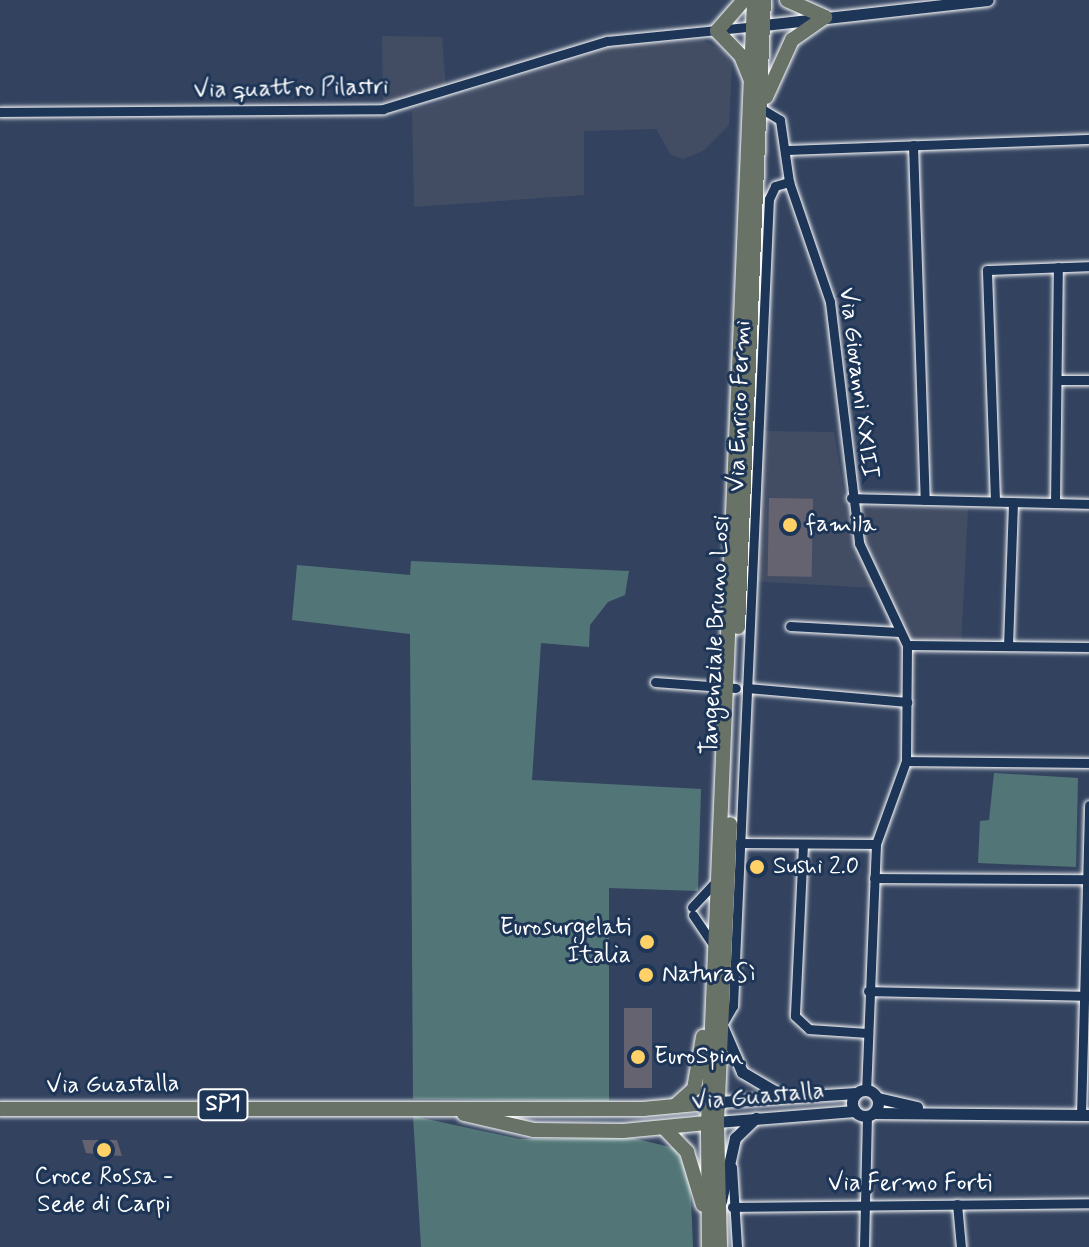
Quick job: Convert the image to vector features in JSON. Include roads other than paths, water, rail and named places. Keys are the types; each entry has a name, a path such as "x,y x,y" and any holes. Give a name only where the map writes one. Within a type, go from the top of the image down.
{"main road":[{"path":"744,0 717,31 741,56 752,86"},
{"path":"754,0 759,26"},
{"path":"759,26 764,0"},
{"path":"787,0 825,17"},
{"path":"762,109 792,40 825,17"},
{"name":"Tangenziale Bruno Losi","path":"714,1102 714,947 737,688 752,86 759,26"},
{"name":"Tangenziale Bruno Losi","path":"709,1247 712,1122 722,1025 762,109 759,26"},
{"name":"Via Guastalla","path":"672,1108 696,1085 713,983"},
{"name":"Via Guastalla","path":"0,1109 672,1108 714,1102"},
{"name":"Via Guastalla","path":"420,1107 534,1130 665,1129 712,1122"},
{"path":"533,1107 534,1130"},
{"path":"615,1108 615,1131"},
{"name":"Tangenziale Bruno Losi","path":"712,1122 725,1206 720,1247"},
{"name":"Via Guastalla","path":"665,1129 687,1152 708,1221"}],"street":[{"path":"759,26 939,3 988,0"},
{"name":"Via quattro Pilastri","path":"0,112 383,109 607,41 759,26"},
{"name":"Via Giovanni XXIII","path":"762,109 780,120 789,182 830,302 851,498 874,583 907,645"},
{"path":"785,150 1089,139"},
{"path":"913,145 925,500"},
{"name":"Via Enrico Fermi","path":"722,1025 733,1006 739,843 737,688 769,199 775,186 789,182"},
{"path":"995,501 987,270 1089,266"},
{"path":"1055,503 1058,267"},
{"path":"1057,380 1089,380"},
{"path":"851,498 1089,504"},
{"path":"1008,646 1013,502"},
{"path":"790,626 899,632"},
{"path":"1089,647 907,645 906,761 876,844 867,1033 861,1091 855,1111 870,1114 1085,1115 1089,805"},
{"path":"655,682 907,702"},
{"path":"906,761 1089,763"},
{"path":"739,843 876,844"},
{"path":"803,844 795,1016 809,1029 867,1033"},
{"path":"874,878 1088,879"},
{"path":"714,947 695,908 718,879"},
{"path":"868,991 1086,996"},
{"path":"722,1025 742,1072 782,1095"},
{"path":"861,1091 878,1098 941,1112"},
{"name":"Via Guastalla","path":"714,1102 861,1091"},
{"path":"864,1247 863,1203 870,1114 878,1098"},
{"name":"Via Guastalla","path":"712,1122 855,1111"},
{"path":"737,1247 725,1206 732,1146 746,1123 765,1116"},
{"name":"Via Fermo Forti","path":"725,1206 1089,1203"},
{"path":"957,1204 961,1247"}],"place":[{"name":"famila","path":"790,525"},
{"name":"Sushi 2.0","path":"757,867"},
{"name":"Eurosurgelati Italia","path":"647,942"},
{"name":"NaturaSì","path":"646,975"},
{"name":"EuroSpin","path":"638,1057"},
{"name":"Croce Rossa - Sede di Carpi","path":"104,1150"}]}
